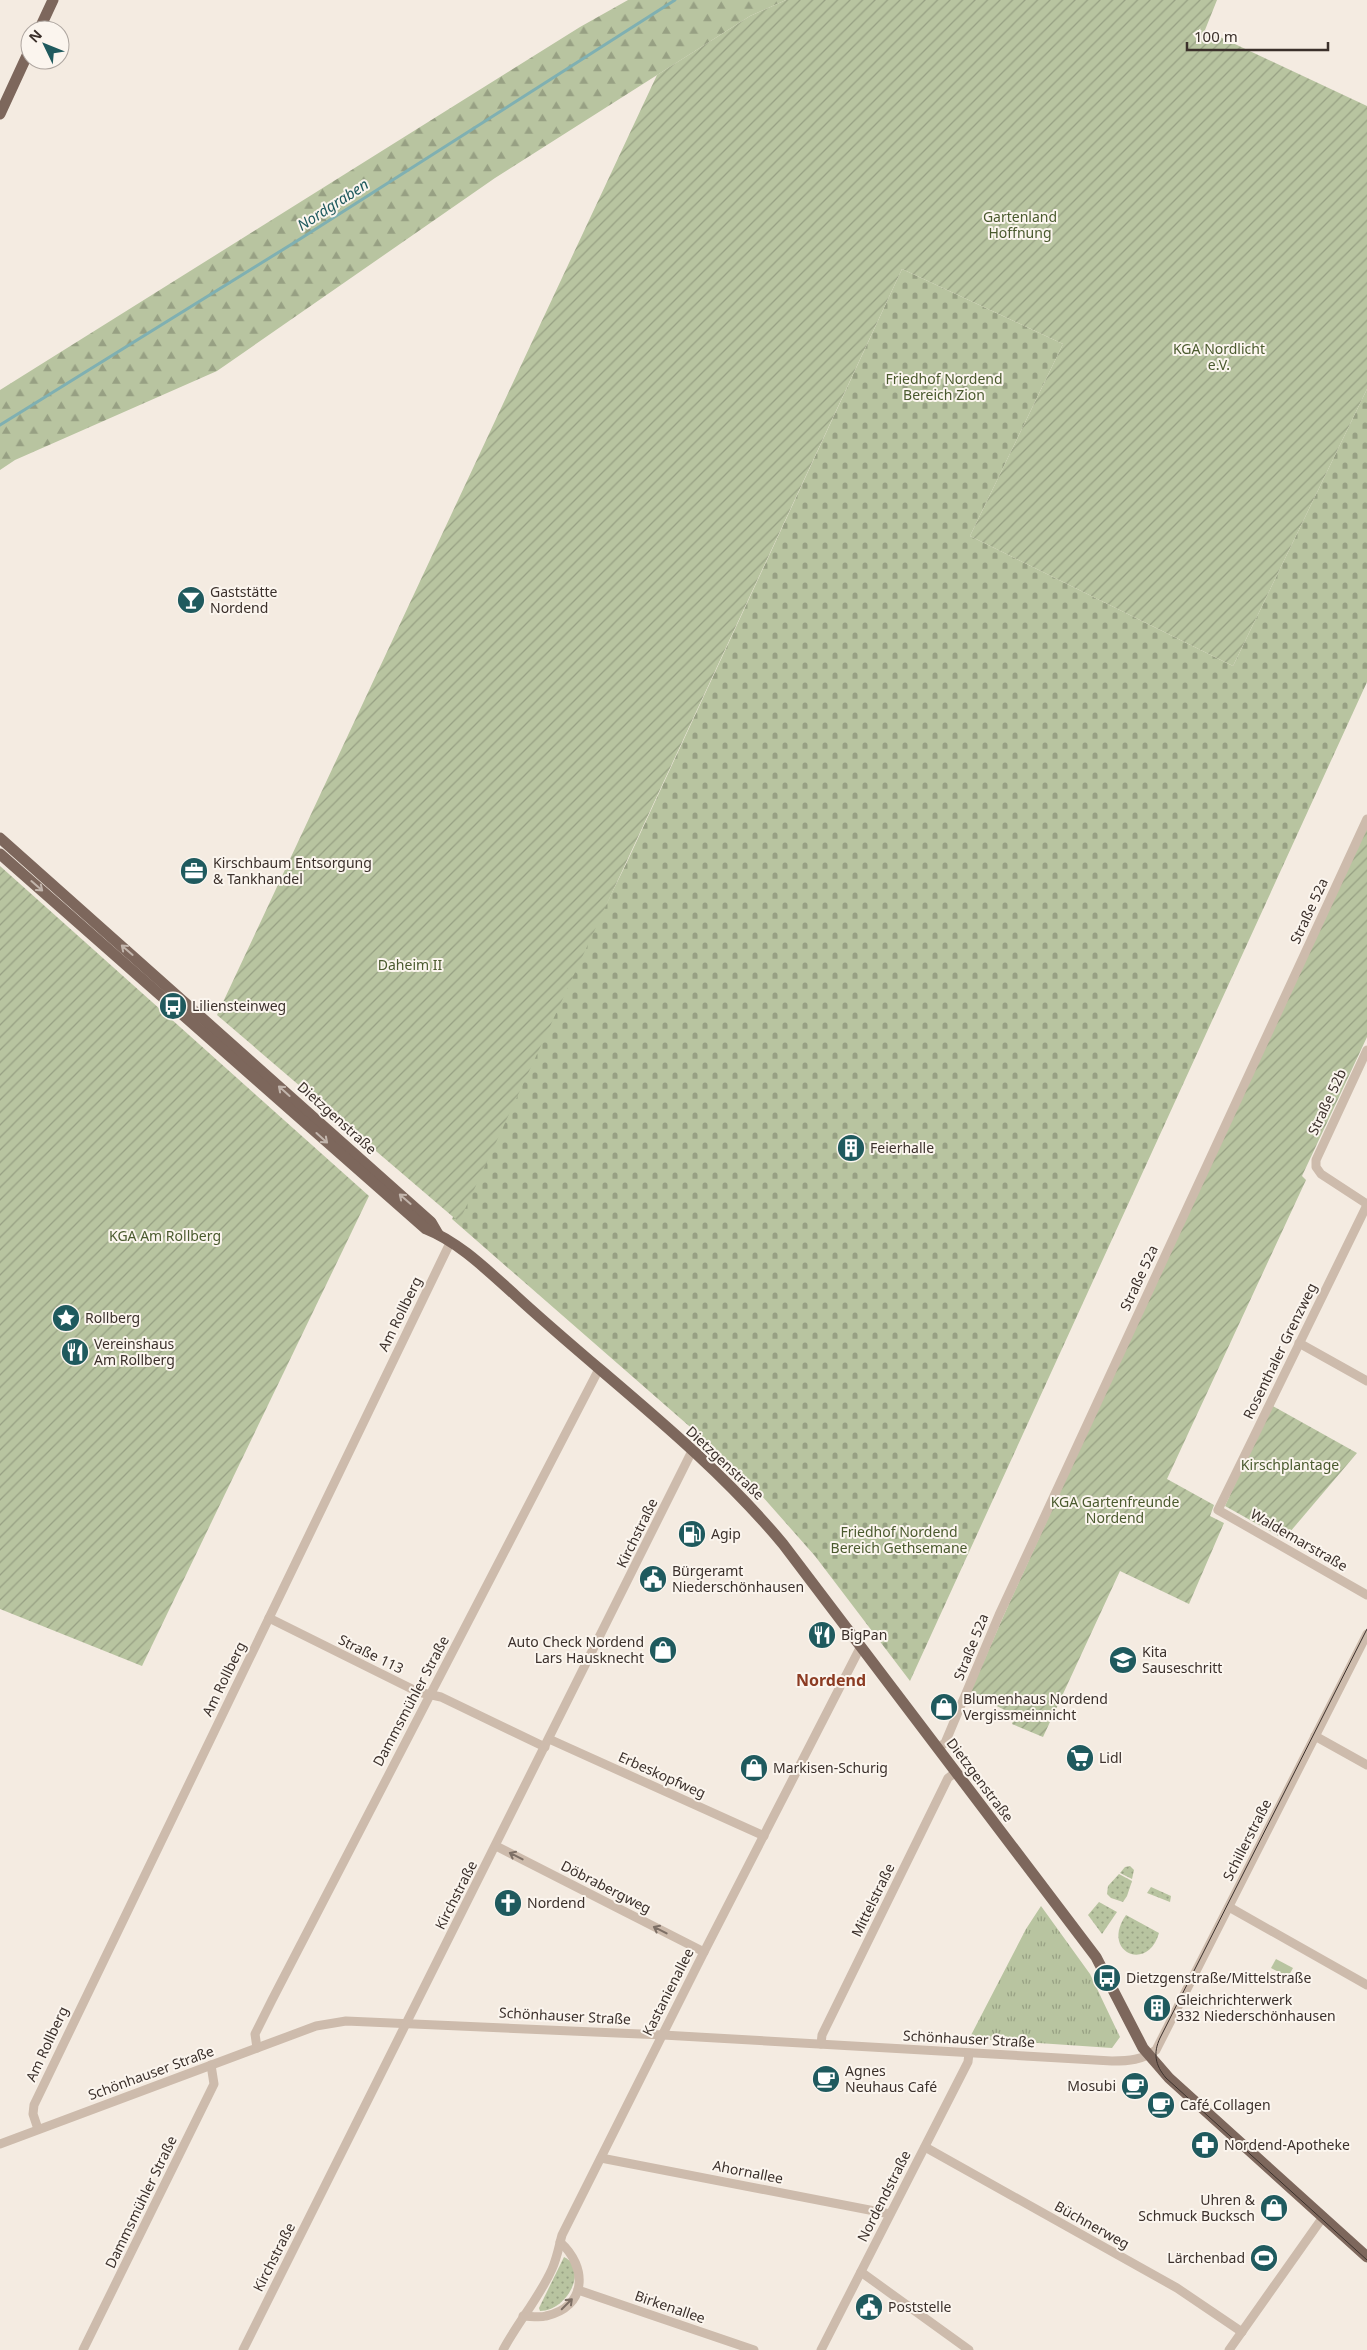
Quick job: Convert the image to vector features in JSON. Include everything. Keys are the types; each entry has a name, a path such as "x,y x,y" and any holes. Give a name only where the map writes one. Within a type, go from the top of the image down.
{"main road":[{"path":"44,20 53,0"},
{"path":"0,114 21,70"},
{"name":"Dietzgenstraße","path":"1,840 426,1230 438,1234 484,1268 599,1368 744,1500 773,1532 861,1646 1096,1957 1148,2056 1169,2078 1367,2257"},
{"name":"Dietzgenstraße","path":"0,854 210,1032"}],"street":[{"name":"Straße 52a","path":"938,1748 946,1743 999,1615 1367,819"},
{"name":"Straße 52b","path":"1367,1050 1316,1160 1316,1167 1321,1174 1367,1204"},
{"name":"Rosenthaler Grenzweg","path":"1218,1510 1367,1204"},
{"name":"Am Rollberg","path":"38,2129 33,2114 34,2105 450,1243"},
{"path":"1299,1343 1367,1381"},
{"name":"Dammsmühler Straße","path":"257,2048 255,2034 272,2000 599,1368"},
{"name":"Kirchstraße","path":"243,2350 692,1452"},
{"name":"Waldemarstraße","path":"1218,1510 1367,1595"},
{"name":"Straße 113","path":"269,1618 409,1688 441,1697 547,1743"},
{"name":"Schillerstraße","path":"1148,2056 1156,2050 1367,1634"},
{"name":"Kastanienallee","path":"503,2350 523,2316 536,2300 552,2268 560,2242 601,2158 861,1646"},
{"path":"1315,1736 1367,1765"},
{"name":"Erbeskopfweg","path":"547,1743 764,1836"},
{"name":"Mittelstraße","path":"820,2044 822,2035 948,1778 956,1772"},
{"name":"Döbrabergweg","path":"496,1846 704,1952"},
{"path":"1229,1907 1367,1985"},
{"name":"Schönhauser Straße","path":"0,2144 331,2022 406,2023 663,2034 1112,2061 1131,2061 1148,2056"},
{"name":"Nordendstraße","path":"822,2350 968,2062 969,2053"},
{"name":"Dammsmühler Straße","path":"84,2350 214,2084 211,2065"},
{"name":"Büchnerweg","path":"925,2147 1177,2288 1242,2332"},
{"name":"Ahornallee","path":"601,2158 890,2214"},
{"path":"1229,2350 1323,2217"},
{"path":"523,2316 544,2317 555,2314 567,2306 578,2290 580,2278 577,2262 570,2251 560,2242"},
{"path":"861,2272 969,2350"},
{"name":"Birkenallee","path":"578,2290 754,2350"}],"green space":[{"path":"628,0 786,0 750,16 495,178 217,371 15,460 0,470 0,390 580,27"},
{"name":"Daheim II","path":"786,0 1217,0 1205,30 1367,106 1367,389 1233,666 970,536 1063,344 902,269 459,1222 217,1015 657,75 750,16"},
{"path":"902,269 1063,344 970,536 1233,666 1367,389 1367,682 910,1681 815,1556 762,1496 712,1446 452,1219 627,862"},
{"name":"KGA Gartenfreunde Nordend","path":"1367,819 1367,1037 1302,1176 1306,1180 1167,1479 1214,1505 1210,1516 1224,1523 1189,1604 1120,1571 1043,1737 1012,1724 1015,1715 970,1693"},
{"name":"KGA Am Rollberg","path":"0,866 369,1196 142,1666 0,1609"},
{"name":"Kirschplantage","path":"1271,1405 1357,1453 1284,1539 1225,1506"},
{"path":"1130,1866 1134,1870 1132,1879 1120,1873 1125,1867"},
{"path":"1119,1874 1132,1881 1123,1902 1111,1898 1107,1894 1108,1886"},
{"path":"1151,1887 1171,1896 1170,1902 1147,1893"},
{"path":"1099,1902 1117,1912 1102,1934 1088,1915"},
{"path":"1041,1906 1090,1974 1120,2037 1112,2048 978,2039 968,2041 1026,1929"},
{"path":"1126,1915 1159,1933 1153,1945 1146,1952 1137,1955 1129,1953 1122,1948 1119,1939 1120,1928"},
{"path":"1276,1959 1293,1968 1288,1977 1271,1968"},
{"path":"564,2257 575,2270 572,2288 559,2304 550,2309 540,2311 539,2308"}],"waterway":[{"name":"Nordgraben","path":"0,425 300,239 675,0"}],"tram line":[{"path":"1367,1629 1156,2049 1157,2064 1166,2078 1367,2260"}],"place":[{"name":"Gaststätte Nordend","path":"191,600"},
{"name":"Kirschbaum Entsorgung & Tankhandel","path":"194,871"},
{"name":"Liliensteinweg","path":"173,1006"},
{"name":"Feierhalle","path":"851,1148"},
{"name":"Rollberg","path":"66,1318"},
{"name":"Vereinshaus Am Rollberg","path":"75,1352"},
{"name":"Agip","path":"692,1534"},
{"name":"Bürgeramt Niederschönhausen","path":"653,1579"},
{"name":"BigPan","path":"822,1635"},
{"name":"Auto Check Nordend Lars Hausknecht","path":"663,1650"},
{"name":"Kita Sauseschritt","path":"1123,1660"},
{"name":"Blumenhaus Nordend Vergissmeinnicht","path":"944,1707"},
{"name":"Lidl","path":"1080,1758"},
{"name":"Markisen-Schurig","path":"754,1768"},
{"name":"Nordend","path":"508,1903"},
{"name":"Dietzgenstraße/Mittelstraße","path":"1107,1978"},
{"name":"Gleichrichterwerk 332 Niederschönhausen","path":"1157,2008"},
{"name":"Agnes Neuhaus Café","path":"826,2079"},
{"name":"Mosubi","path":"1135,2086"},
{"name":"Café Collagen","path":"1161,2105"},
{"name":"Nordend-Apotheke","path":"1205,2145"},
{"name":"Uhren & Schmuck Bucksch","path":"1274,2208"},
{"name":"Lärchenbad","path":"1264,2258"},
{"name":"Poststelle","path":"869,2307"}],"district":[{"name":"Nordend","path":"831,1680"}],"park label":[{"name":"Gartenland Hoffnung","path":"1020,226"},
{"name":"KGA Nordlicht e.V.","path":"1219,358"},
{"name":"Friedhof Nordend Bereich Zion","path":"944,388"},
{"name":"Friedhof Nordend Bereich Gethsemane","path":"899,1540"}]}
